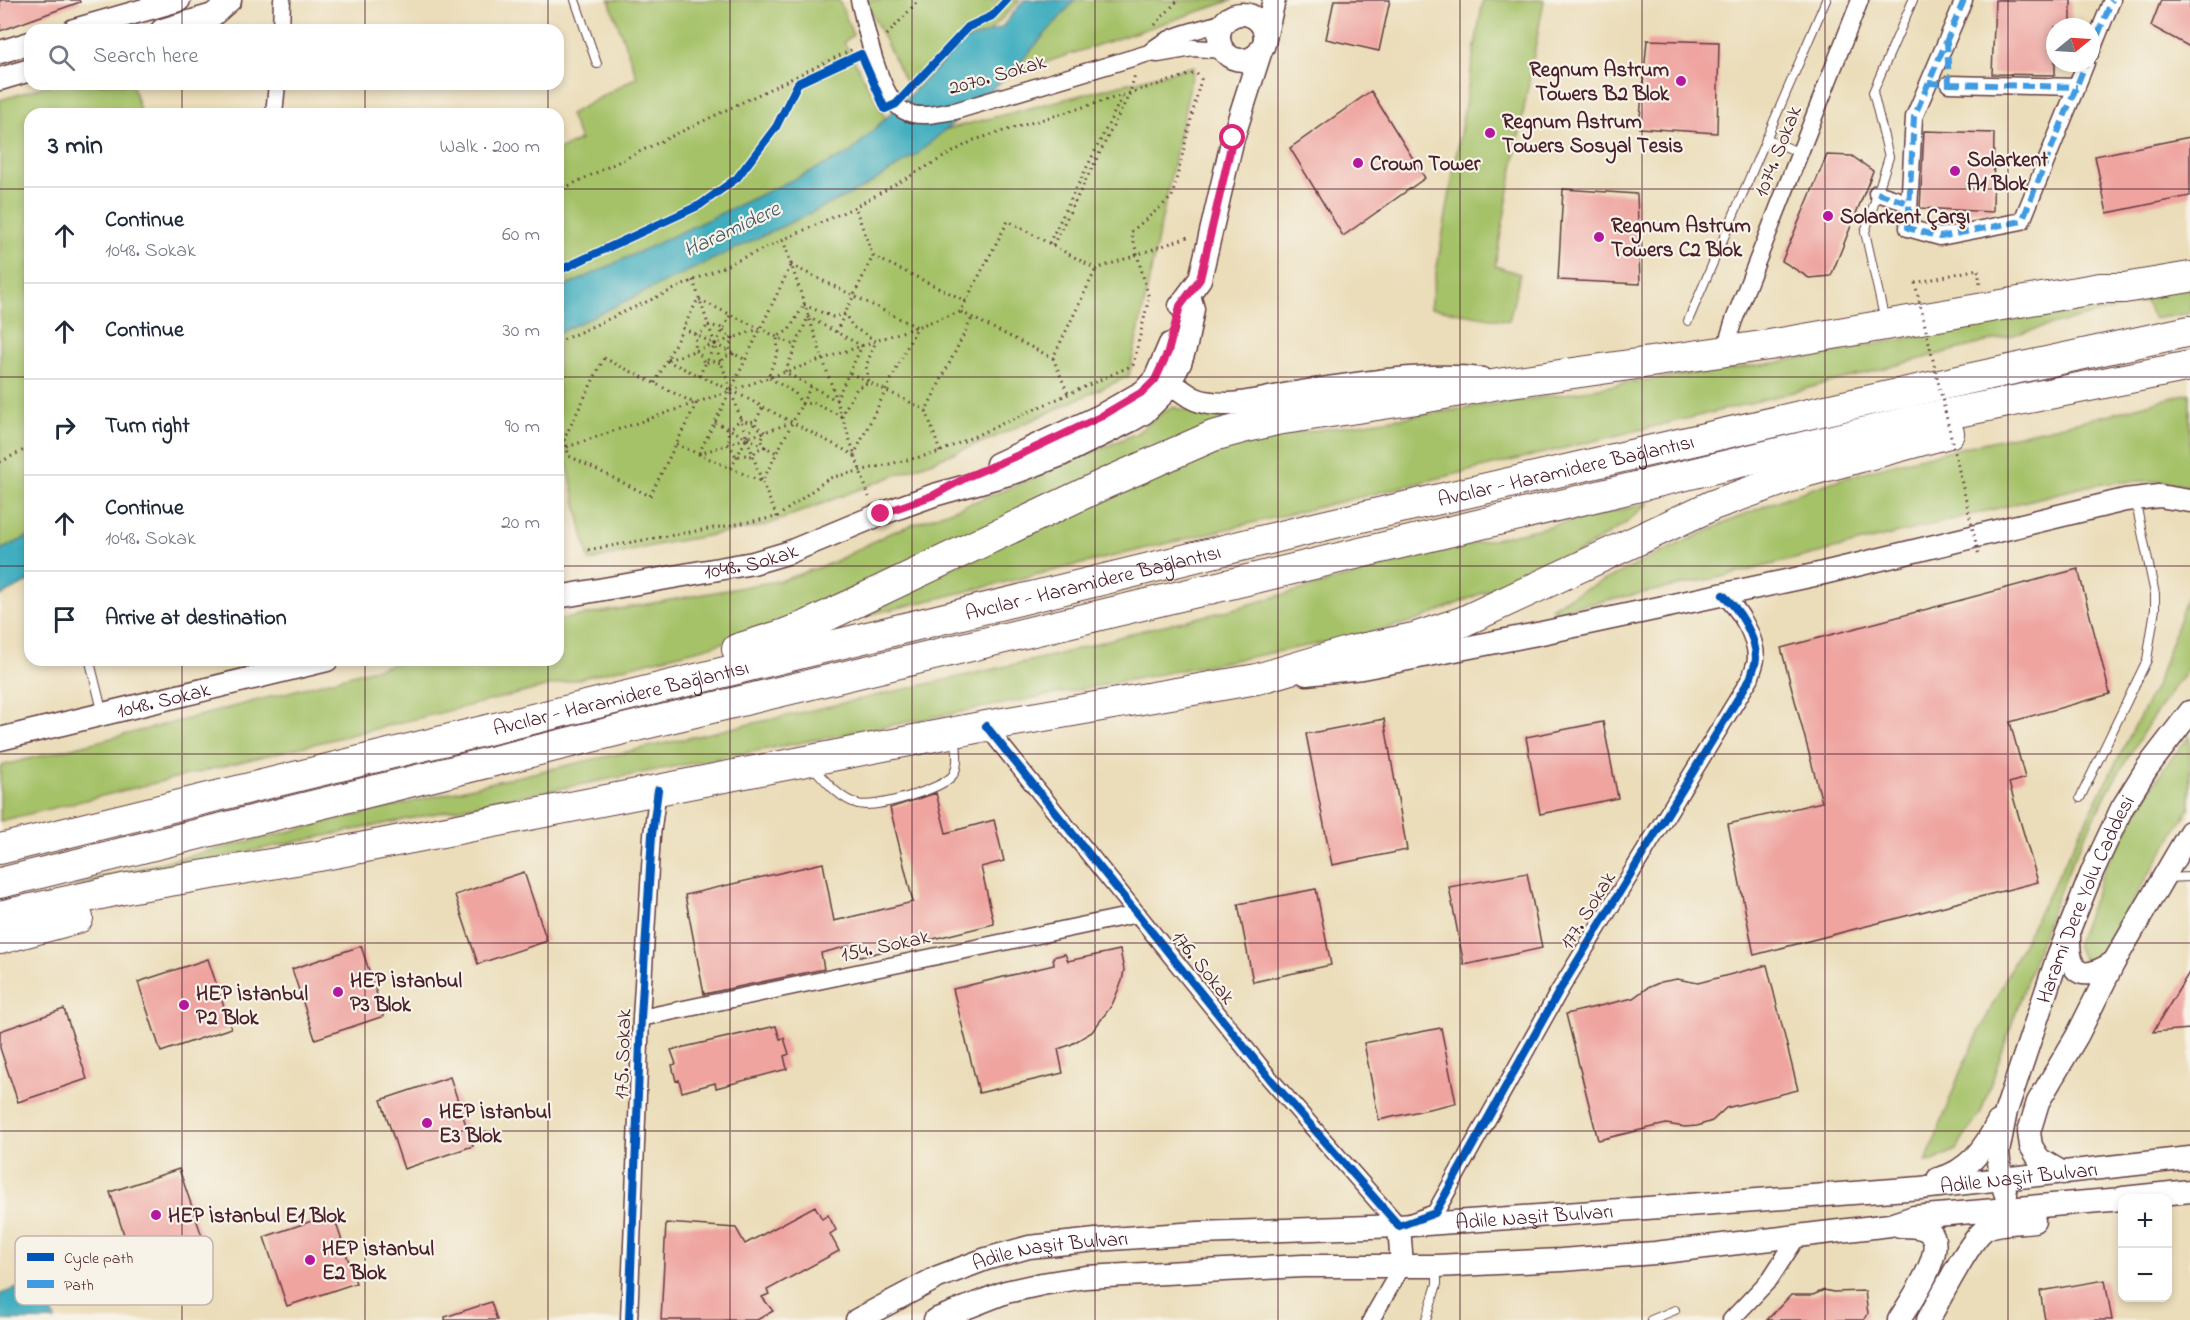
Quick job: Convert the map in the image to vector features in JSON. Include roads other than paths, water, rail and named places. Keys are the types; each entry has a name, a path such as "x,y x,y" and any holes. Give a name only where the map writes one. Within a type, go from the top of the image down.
{"highway":[{"path":"2100,288 2139,270 2190,256"},
{"path":"469,734 492,720 540,702 678,666 785,634 854,604 1104,484 1213,436 1277,420 1504,383 1724,352 2100,288 2124,288 2190,277"},
{"name":"Avcılar - Haramidere Bağlantısı","path":"2,848 813,649 912,628 1318,528 1674,444 2190,332"},
{"name":"Avcılar - Haramidere Bağlantısı","path":"0,883 628,728 1912,421 2190,366"},
{"path":"0,916 128,888 319,856 987,726 1257,679 1351,651 1414,638 1462,622 1713,506 1805,472 2009,415 2036,398"},
{"path":"0,939 319,856"}],"main road":[{"path":"95,24 179,0"},
{"path":"182,24 213,15 230,0"},
{"path":"1274,0 1264,43 1233,138 1200,279 1189,295 1193,309 1186,345 1163,382 1195,400 1232,404 1330,388 1439,376 1475,378 1504,383"},
{"path":"1227,53 1241,60 1251,59 1260,53 1265,33 1261,23 1241,12 1220,31 1219,41 1237,73 1239,92 1233,138"},
{"path":"0,52 24,45"},
{"path":"0,79 24,72"},
{"name":"1048. Sokak","path":"564,596 753,563 788,553 875,516 934,495 1016,472 1061,455 1144,413 1163,382"},
{"path":"1257,679 1362,668 1723,595 1819,574 2075,510 2135,498 2159,496 2190,501"},
{"name":"1048. Sokak","path":"0,739 303,666"},
{"name":"Harami Dere Yolu Caddesi","path":"2009,1102 2056,962 2093,870 2122,808 2147,768 2190,712"},
{"path":"2063,1173 2039,1159 2031,1146 2029,1132 2032,1118 2038,1102 2077,1036 2114,962 2190,832"},
{"path":"2069,932 2068,955 2081,973 2090,974 2114,962"},
{"path":"2009,1102 1998,1152 2001,1180 2008,1201 2022,1208"},
{"path":"1888,1191 1944,1178 1966,1167 1991,1138 2009,1102"},
{"name":"Adile Naşit Bulvarı","path":"857,1320 938,1277 986,1259 1029,1247 1198,1233 1399,1226 1888,1191 2190,1158"},
{"name":"Adile Naşit Bulvarı","path":"2165,1194 2190,1191"},
{"name":"Adile Naşit Bulvarı","path":"935,1320 1006,1292 1086,1277 1303,1266 1437,1266 1655,1253 1890,1225 1914,1217 2118,1199"},
{"path":"1928,1320 1972,1244 1979,1234 1988,1228 2061,1218 2118,1201"},
{"path":"1890,1225 1926,1229 1933,1236 1936,1244 1932,1263 1899,1320"},
{"path":"1399,1226 1402,1266"},
{"path":"1198,1233 1200,1272"}],"street":[{"path":"281,24 282,0"},
{"name":"2070. Sokak","path":"859,0 880,77 890,99 903,111 916,114 933,115 955,111 1144,54"},
{"name":"1074. Sokak","path":"1724,352 1734,320 1860,0"},
{"path":"1964,0 1914,117 1908,228 1940,237 2022,221 2083,72"},
{"path":"2100,30 2112,0"},
{"path":"1144,54 1174,38 1241,12"},
{"path":"1947,39 1949,84"},
{"path":"1144,54 1193,48 1227,53"},
{"path":"1928,83 2077,87"},
{"path":"275,108 276,90"},
{"path":"1877,193 1908,203"},
{"name":"177. Sokak","path":"1399,1226 1435,1213 1558,993 1751,677 1756,658 1748,629 1735,606 1723,595"},
{"name":"176. Sokak","path":"987,726 1270,1080 1399,1226"},
{"name":"175. Sokak","path":"629,1320 641,1018 652,835 658,790"},
{"name":"154. Sokak","path":"641,1018 1138,914"},
{"path":"1731,1320 1770,1279 1798,1236"},
{"path":"1371,1320 1402,1266"}],"lane":[{"path":"575,0 597,64"},
{"path":"1688,321 1826,0"},
{"path":"1886,325 1865,232 1889,157 1873,93 1912,0"},
{"path":"1766,138 1800,153"},
{"path":"2080,798 2148,660 2155,594 2135,498"},
{"path":"91,666 103,715"},
{"path":"807,761 839,795 858,804 872,805 940,785 951,777 957,767 956,732"},
{"path":"2162,878 2190,877"},
{"path":"1426,1320 1437,1284 1437,1266"},
{"path":"1651,1320 1675,1311"}],"water":[{"name":"Haramidere","path":"1024,0 1075,0 1010,74 916,155 863,188 564,330 564,287 850,153 965,41 1001,28"},
{"path":"24,539 24,584 0,596 0,550"},
{"path":"15,1289 15,1305 50,1305 55,1320 0,1320 0,1294"}],"place":[{"name":"Regnum Astrum Towers B2 Blok","path":"1681,81"},
{"name":"Regnum Astrum Towers Sosyal Tesis","path":"1490,133"},
{"name":"Crown Tower","path":"1358,163"},
{"name":"Solarkent A1 Blok","path":"1955,171"},
{"name":"Solarkent Çarşı","path":"1828,216"},
{"name":"Regnum Astrum Towers C2 Blok","path":"1599,237"},
{"name":"HEP İstanbul P3 Blok","path":"338,992"},
{"name":"HEP İstanbul P2 Blok","path":"184,1005"},
{"name":"HEP İstanbul E3 Blok","path":"427,1123"},
{"name":"HEP İstanbul E1 Blok","path":"156,1215"},
{"name":"HEP İstanbul E2 Blok","path":"310,1260"}]}
